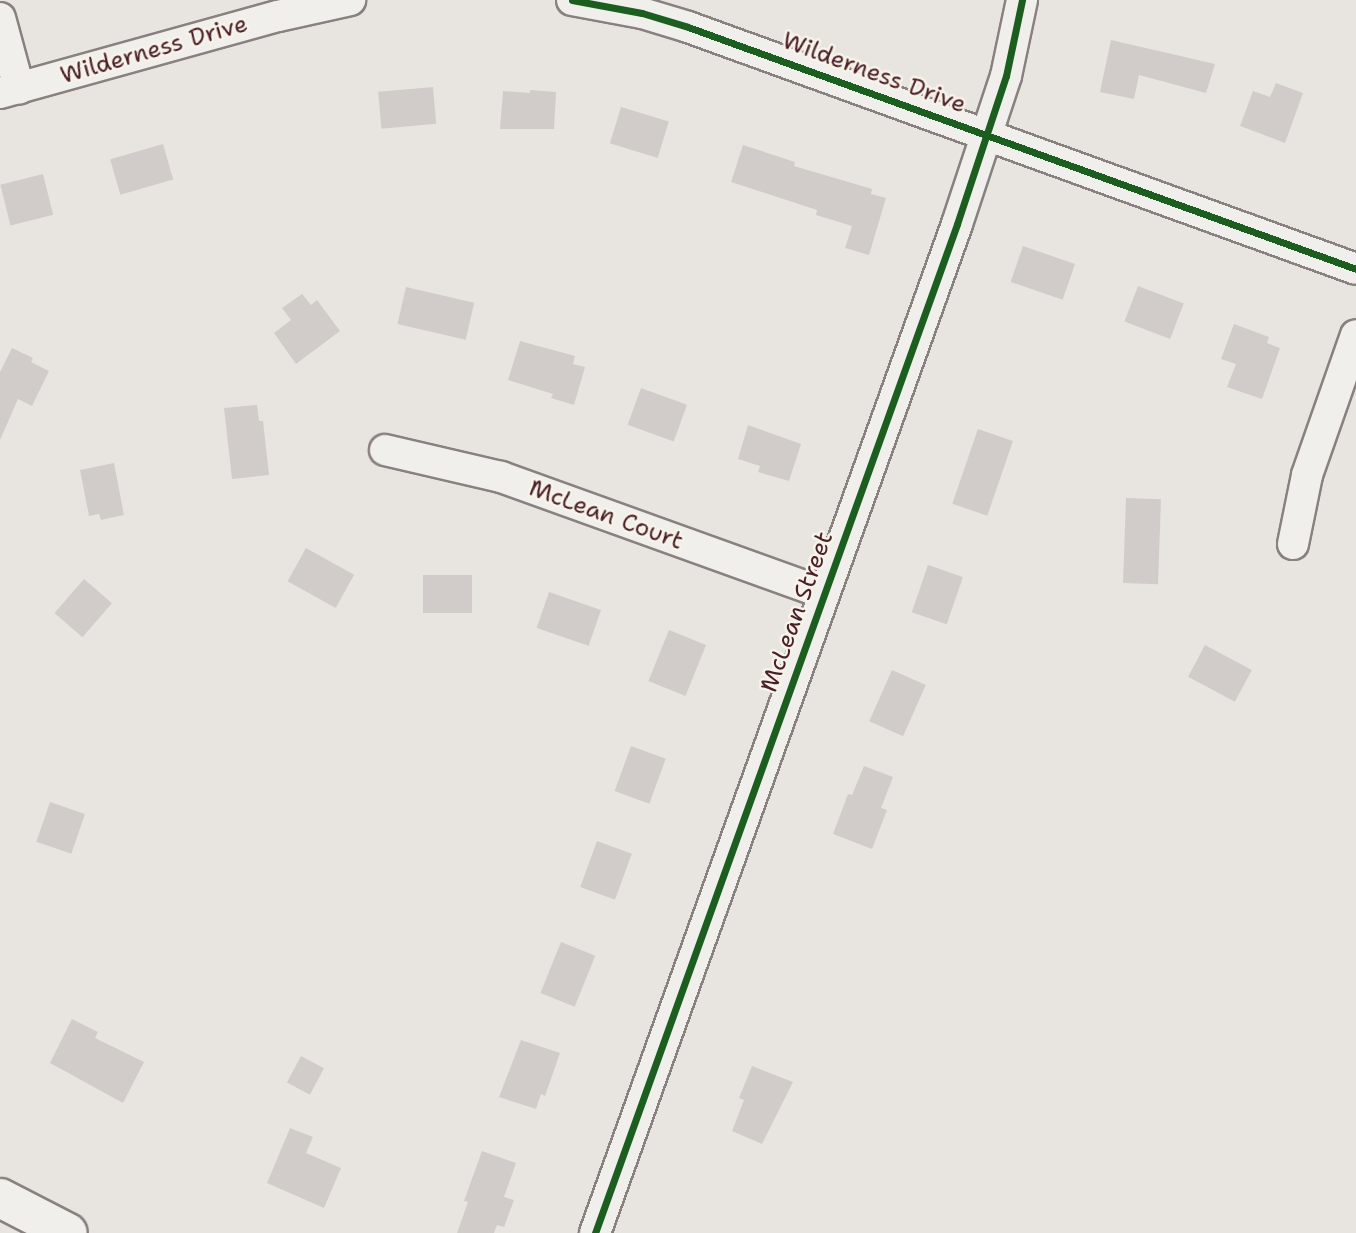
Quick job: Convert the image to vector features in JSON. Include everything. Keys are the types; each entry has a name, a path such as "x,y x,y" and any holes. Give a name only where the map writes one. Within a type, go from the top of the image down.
{"main road":[{"path":"0,1198 68,1233"}],"street":[{"name":"Wilderness Drive","path":"10,91 278,16 350,0"},
{"name":"Wilderness Drive","path":"572,0 642,13 688,27 1356,269"},
{"name":"McLean Street","path":"595,1233 986,134 1006,76 1022,0"},
{"path":"0,18 10,91"},
{"path":"1293,544 1307,475 1356,335"},
{"name":"McLean Court","path":"385,450 501,477 823,593"}],"building":[{"path":"1111,40 1215,64 1206,93 1139,75 1134,99 1100,92"},
{"path":"1276,83 1303,93 1285,143 1240,126 1253,91 1270,97"},
{"path":"433,87 436,124 381,129 378,92"},
{"path":"530,90 556,92 554,129 500,129 503,91 530,93"},
{"path":"621,107 669,122 658,158 610,143"},
{"path":"163,144 173,180 120,195 110,159"},
{"path":"743,145 795,162 794,166 872,189 871,194 886,198 869,255 845,248 852,226 816,215 817,210 731,182"},
{"path":"43,174 53,215 10,225 0,185"},
{"path":"1023,246 1075,264 1063,300 1011,282"},
{"path":"1138,286 1184,304 1170,339 1124,321"},
{"path":"406,287 474,303 466,340 397,324"},
{"path":"302,294 311,305 317,300 340,331 296,364 274,333 291,320 282,308"},
{"path":"1234,324 1269,337 1267,343 1280,348 1262,399 1227,387 1236,364 1221,359"},
{"path":"520,341 575,356 573,364 585,367 574,405 551,398 553,394 508,380"},
{"path":"12,348 33,358 31,362 49,371 32,406 18,399 0,440 0,372"},
{"path":"641,388 687,405 674,441 628,425"},
{"path":"257,405 259,421 263,421 269,475 232,479 224,408"},
{"path":"748,425 801,444 789,481 758,472 760,466 738,459"},
{"path":"978,429 1013,441 987,516 952,504"},
{"path":"114,463 124,515 101,520 99,514 89,516 80,470"},
{"path":"1126,498 1161,499 1158,584 1123,583"},
{"path":"306,548 354,575 336,608 288,581"},
{"path":"928,565 963,577 947,624 912,612"},
{"path":"423,575 472,575 472,613 423,613"},
{"path":"84,579 112,603 82,637 54,613"},
{"path":"549,592 601,610 589,646 537,628"},
{"path":"669,630 706,645 685,696 648,681"},
{"path":"1205,645 1252,670 1235,702 1188,677"},
{"path":"892,670 926,685 903,736 869,721"},
{"path":"631,746 666,759 649,804 615,791"},
{"path":"864,766 893,777 881,808 887,810 872,849 833,834 848,794 852,795"},
{"path":"50,802 85,814 71,854 36,842"},
{"path":"597,841 632,854 615,900 580,887"},
{"path":"561,942 595,956 575,1007 540,993"},
{"path":"72,1019 98,1032 95,1038 144,1062 123,1103 50,1063"},
{"path":"521,1040 560,1053 545,1096 541,1094 536,1109 499,1097"},
{"path":"301,1056 324,1068 310,1095 287,1082"},
{"path":"752,1066 793,1082 762,1144 732,1131 744,1100 739,1098"},
{"path":"290,1128 313,1137 306,1153 341,1168 324,1208 267,1183"},
{"path":"482,1151 516,1163 504,1197 514,1200 504,1227 497,1225 494,1233 457,1233 468,1202 464,1201"}],"cycle path":[{"path":"572,0 642,13 688,27 1356,269"},
{"path":"595,1233 957,224 1006,76 1022,0"}]}
